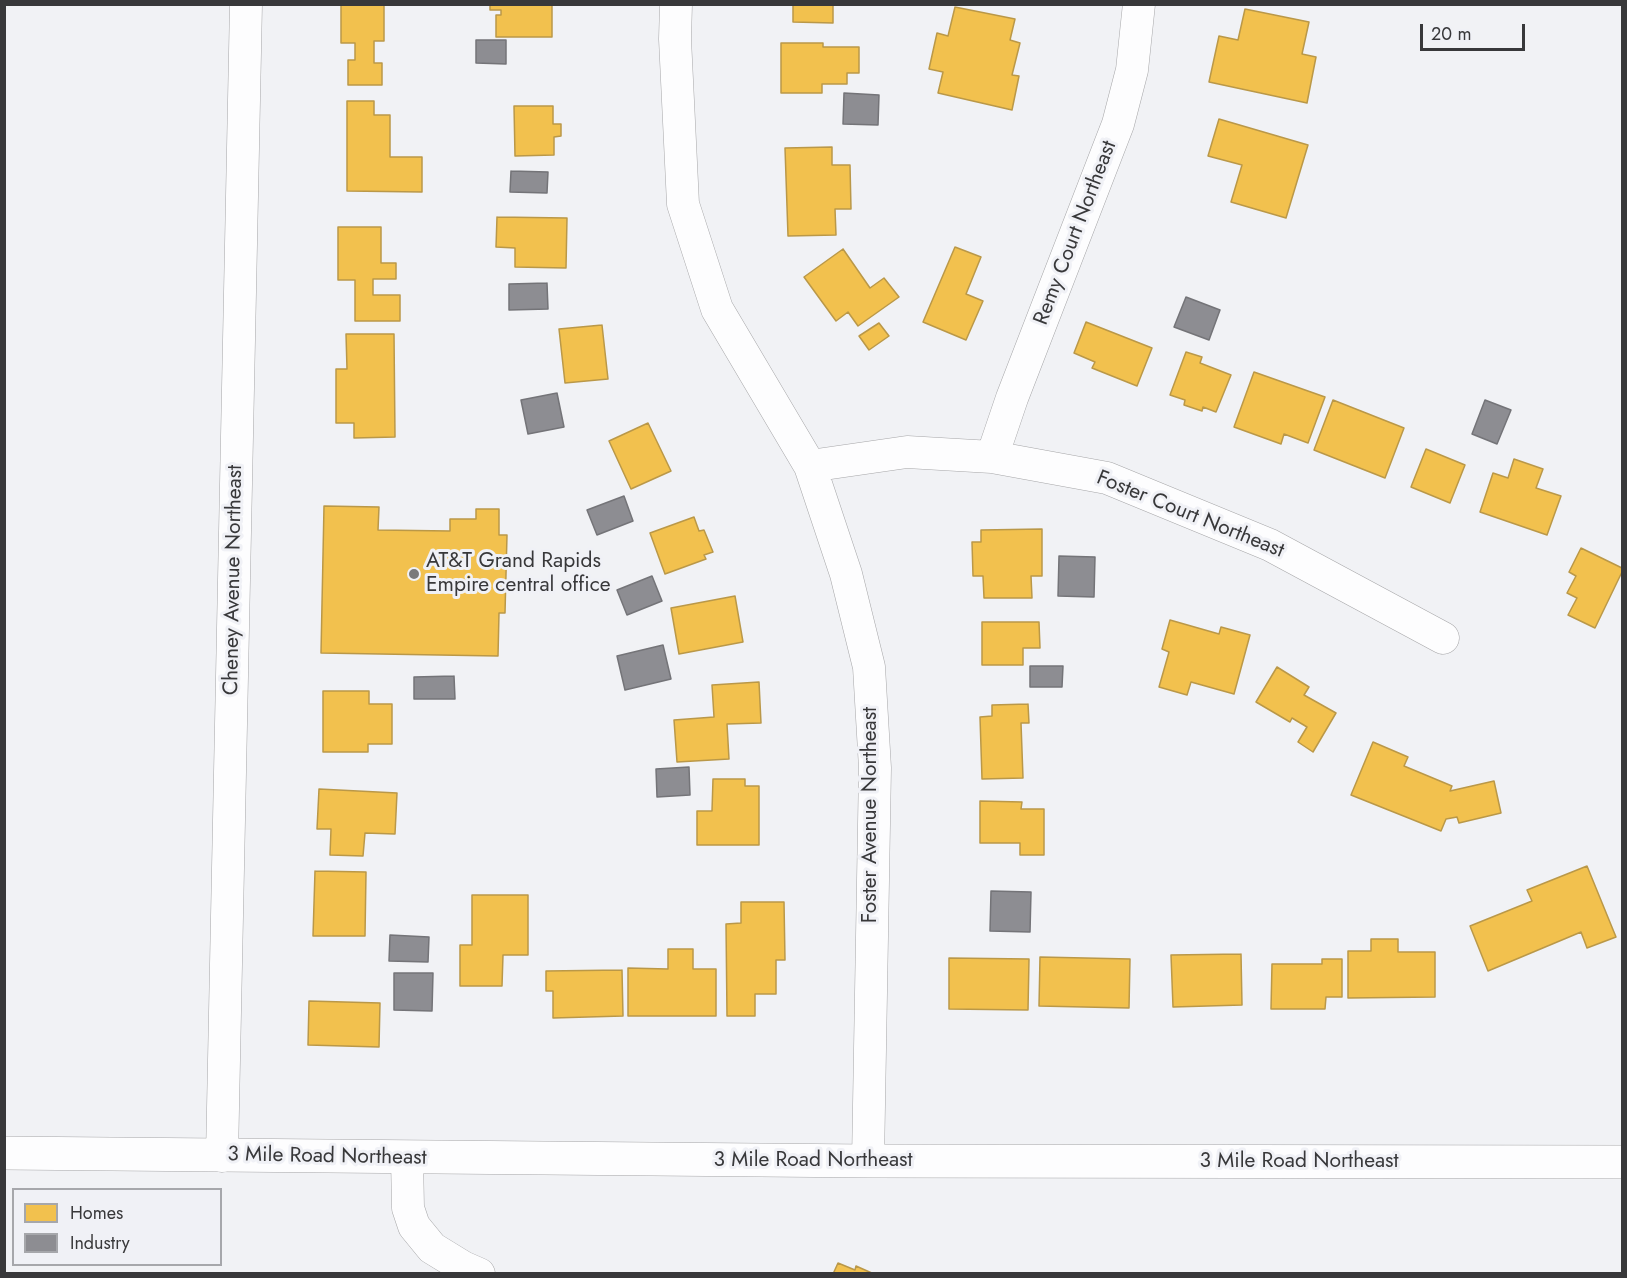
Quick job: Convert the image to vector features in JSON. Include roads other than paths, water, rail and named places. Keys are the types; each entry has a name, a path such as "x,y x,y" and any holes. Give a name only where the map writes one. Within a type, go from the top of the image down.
{"main road":[{"name":"3 Mile Road Northeast","path":"4,1153 868,1161 1623,1162"}],"street":[{"name":"Cheney Avenue Northeast","path":"222,1156 246,4"},
{"name":"Foster Avenue Northeast","path":"676,4 675,39 683,204 717,309 810,466 846,574 869,667 875,768 868,1161"},
{"name":"Remy Court Northeast","path":"992,457 1012,398 1118,124 1132,70 1139,4"},
{"name":"Foster Court Northeast","path":"810,466 907,452 992,457 1107,478 1270,545 1443,638"},
{"path":"407,1158 408,1208 414,1226 432,1248 479,1274"}],"place":[{"name":"AT&T Grand Rapids Empire central office","path":"414,574"}]}
